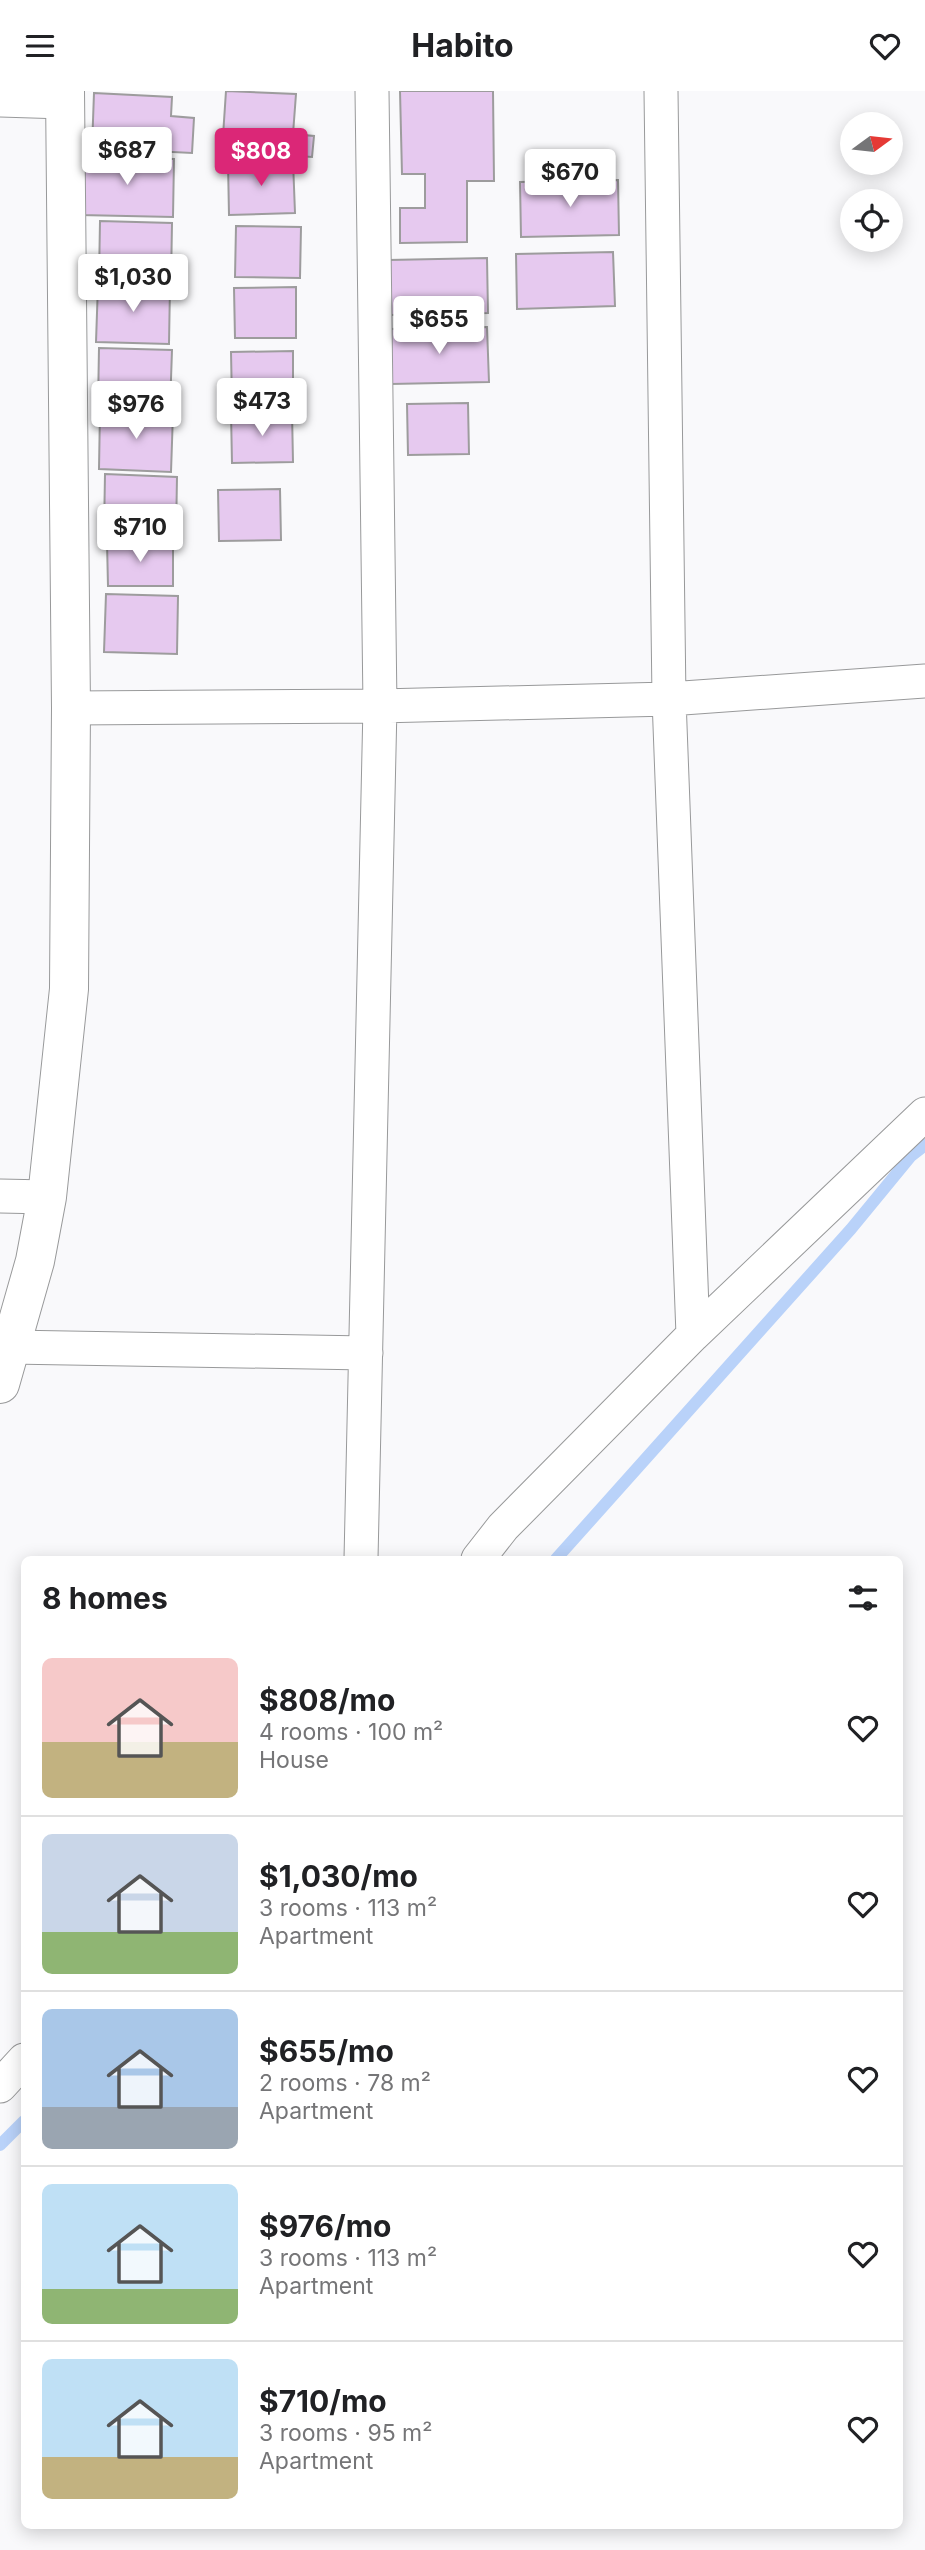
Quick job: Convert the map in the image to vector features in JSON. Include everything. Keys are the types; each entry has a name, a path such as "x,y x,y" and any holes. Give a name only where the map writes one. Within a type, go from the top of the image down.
{"street":[{"path":"361,1556 380,706 372,91"},
{"path":"661,91 669,699 693,1335"},
{"path":"0,100 64,97 71,708 69,989 47,1197 35,1261 0,1384"},
{"path":"71,708 380,706 669,699 925,681"},
{"path":"480,1556 503,1527 693,1335 925,1114"},
{"path":"0,1196 47,1197"},
{"path":"10,1347 366,1353"},
{"path":"0,2086 21,2063"}],"building":[{"path":"226,91 296,94 293,134 314,136 312,157 222,151"},
{"path":"400,91 493,91 494,181 467,181 467,242 400,243 400,208 425,208 425,174 402,174"},
{"path":"94,93 172,97 171,116 194,118 192,153 92,148"},
{"path":"81,157 174,159 173,217 80,215"},
{"path":"293,161 295,213 229,215 228,163"},
{"path":"618,180 619,235 521,237 520,182"},
{"path":"100,221 172,223 171,282 99,279"},
{"path":"236,226 301,227 300,278 235,277"},
{"path":"613,252 615,306 517,309 516,254"},
{"path":"487,258 488,313 390,315 389,260"},
{"path":"98,284 170,286 169,344 96,342"},
{"path":"296,287 296,338 235,338 234,288"},
{"path":"487,327 489,382 391,384 390,329"},
{"path":"99,348 172,350 170,408 98,406"},
{"path":"293,351 293,401 232,402 231,352"},
{"path":"468,403 469,454 408,455 407,404"},
{"path":"100,411 173,413 171,472 99,469"},
{"path":"292,412 293,462 232,463 231,413"},
{"path":"105,474 177,477 176,535 104,533"},
{"path":"280,489 281,540 219,541 218,490"},
{"path":"107,542 173,542 173,586 108,586"},
{"path":"106,594 178,596 177,654 104,652"}],"waterway":[{"path":"559,1556 851,1229 911,1156 925,1145"},
{"path":"0,2145 21,2124"}]}
